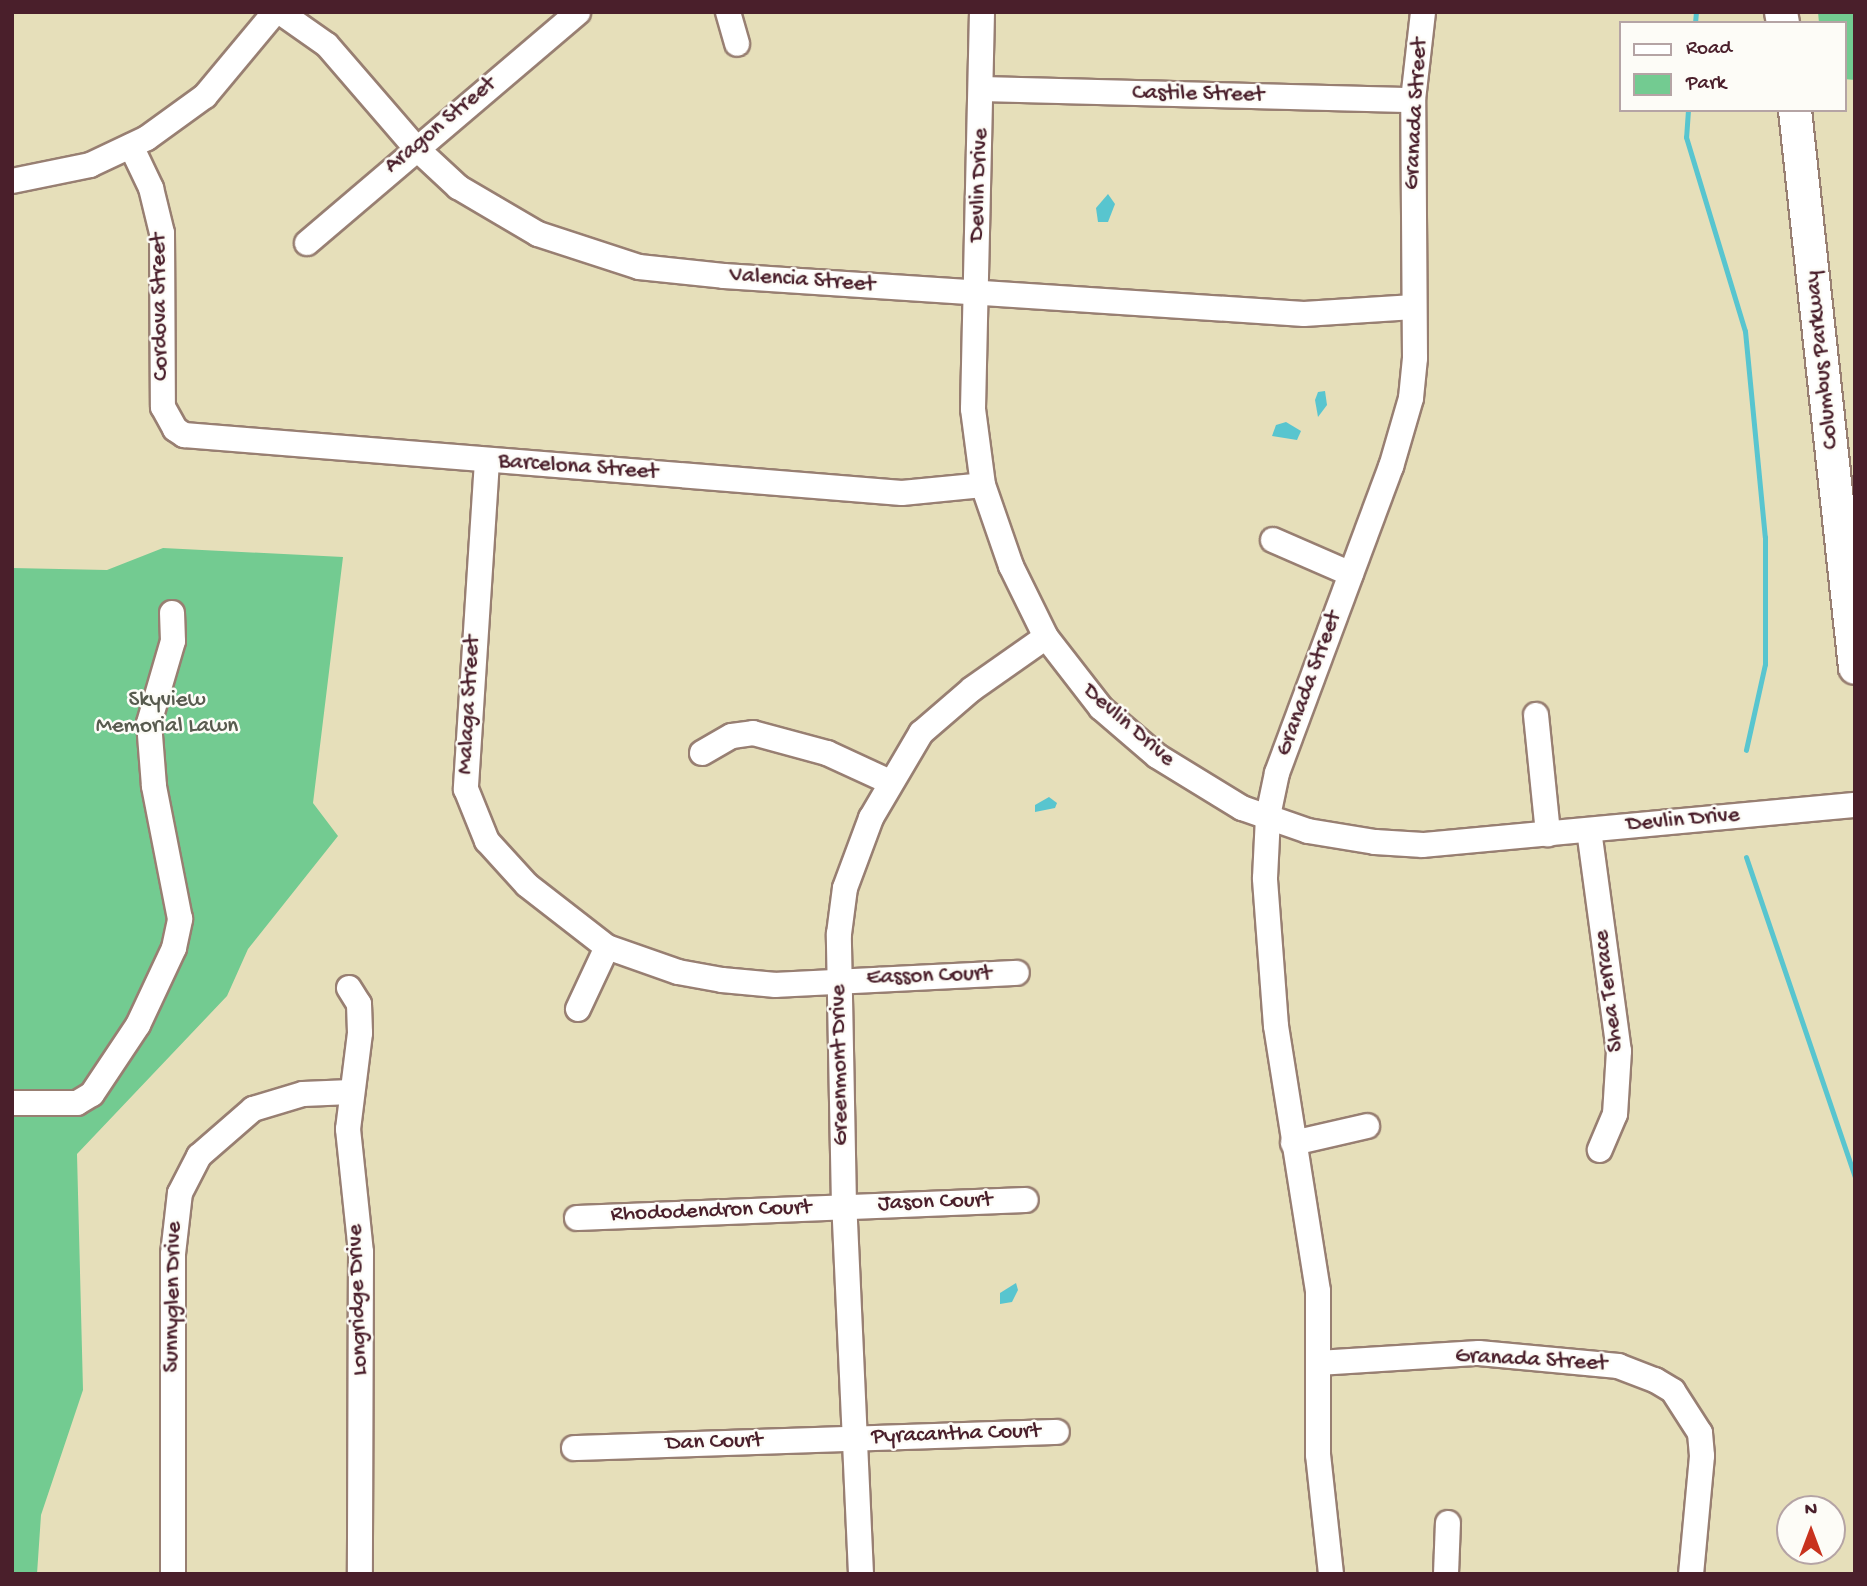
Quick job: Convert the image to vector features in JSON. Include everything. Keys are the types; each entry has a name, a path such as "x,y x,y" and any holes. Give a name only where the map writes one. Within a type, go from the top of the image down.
{"main road":[{"name":"Columbus Parkway","path":"1797,119 1855,668"}],"street":[{"path":"12,181 90,165 131,146 205,96 277,12"},
{"name":"Valencia Street","path":"277,12 327,45 415,147 458,187 496,213 538,234 639,267 977,293 1304,314 1414,307"},
{"name":"Aragon Street","path":"307,243 415,147 578,12"},
{"path":"728,12 737,44"},
{"name":"Devlin Drive","path":"982,12 984,89 973,409 983,485 1011,566 1046,638 1101,708 1157,756 1214,792 1308,831 1423,845 1855,805"},
{"name":"Granada Street","path":"1331,1574 1318,1455 1318,1291 1276,1026 1265,878 1268,816 1277,773 1351,574 1411,398 1414,307 1413,100 1423,12"},
{"name":"Castile Street","path":"984,89 1413,100"},
{"name":"Cordova Street","path":"131,146 151,188 162,233 162,395 175,429"},
{"name":"Barcelona Street","path":"175,429 197,438 902,493 983,485"},
{"name":"Malaga Street","path":"487,461 466,789 486,841 503,863 607,947 678,971 722,980 776,985 840,981"},
{"path":"1273,540 1351,574"},
{"path":"12,1102 77,1102 92,1094 138,1025 174,948 180,919 154,786 149,723 173,641 172,612"},
{"name":"Greenmont Drive","path":"861,1574 844,1206 839,934 845,888 856,851 890,782 921,733 972,689 1046,638"},
{"path":"1536,715 1548,834"},
{"path":"702,753 732,736 753,733 827,753 890,782"},
{"name":"Shea Terrace","path":"1589,830 1619,1051 1615,1114 1600,1150"},
{"path":"578,1009 607,947"},
{"name":"Easson Court","path":"840,981 1017,974"},
{"name":"Longridge Drive","path":"349,988 359,1004 360,1033 351,1092 351,1167 361,1252 360,1574"},
{"name":"Sunnyglen Drive","path":"173,1574 173,1254 180,1193 200,1156 218,1135 253,1109 303,1094 351,1092"},
{"path":"1293,1143 1367,1126"},
{"name":"Jason Court","path":"844,1206 1026,1200"},
{"name":"Rhododendron Court","path":"577,1217 844,1206"},
{"name":"Granada Street","path":"1318,1363 1479,1353 1618,1366 1654,1380 1673,1391 1700,1433 1702,1456 1691,1574"},
{"name":"Pyracantha Court","path":"854,1438 1057,1432"},
{"name":"Dan Court","path":"574,1448 854,1438"},
{"path":"1446,1574 1448,1523"}],"green space":[{"path":"1818,12 1855,12 1855,80 1846,79 1846,21 1819,21"},
{"name":"Skyview Memorial Lawn","path":"163,548 343,557 313,803 338,836 248,949 227,996 77,1154 83,1390 41,1515 37,1574 12,1574 12,568 107,570"}],"water":[{"path":"1108,194 1115,204 1108,222 1098,222 1096,208"},
{"path":"1325,391 1327,405 1318,417 1315,400 1318,392"},
{"path":"1286,422 1301,431 1297,440 1272,436 1276,425"},
{"path":"1049,797 1057,803 1055,808 1035,812 1035,805"},
{"path":"1016,1283 1018,1290 1012,1302 1000,1304 1000,1293"}],"waterway":[{"path":"1695,21 1696,12"},
{"path":"1688,112 1686,137 1745,331 1765,537 1765,664 1746,750"},
{"path":"1746,857 1855,1177"}]}
